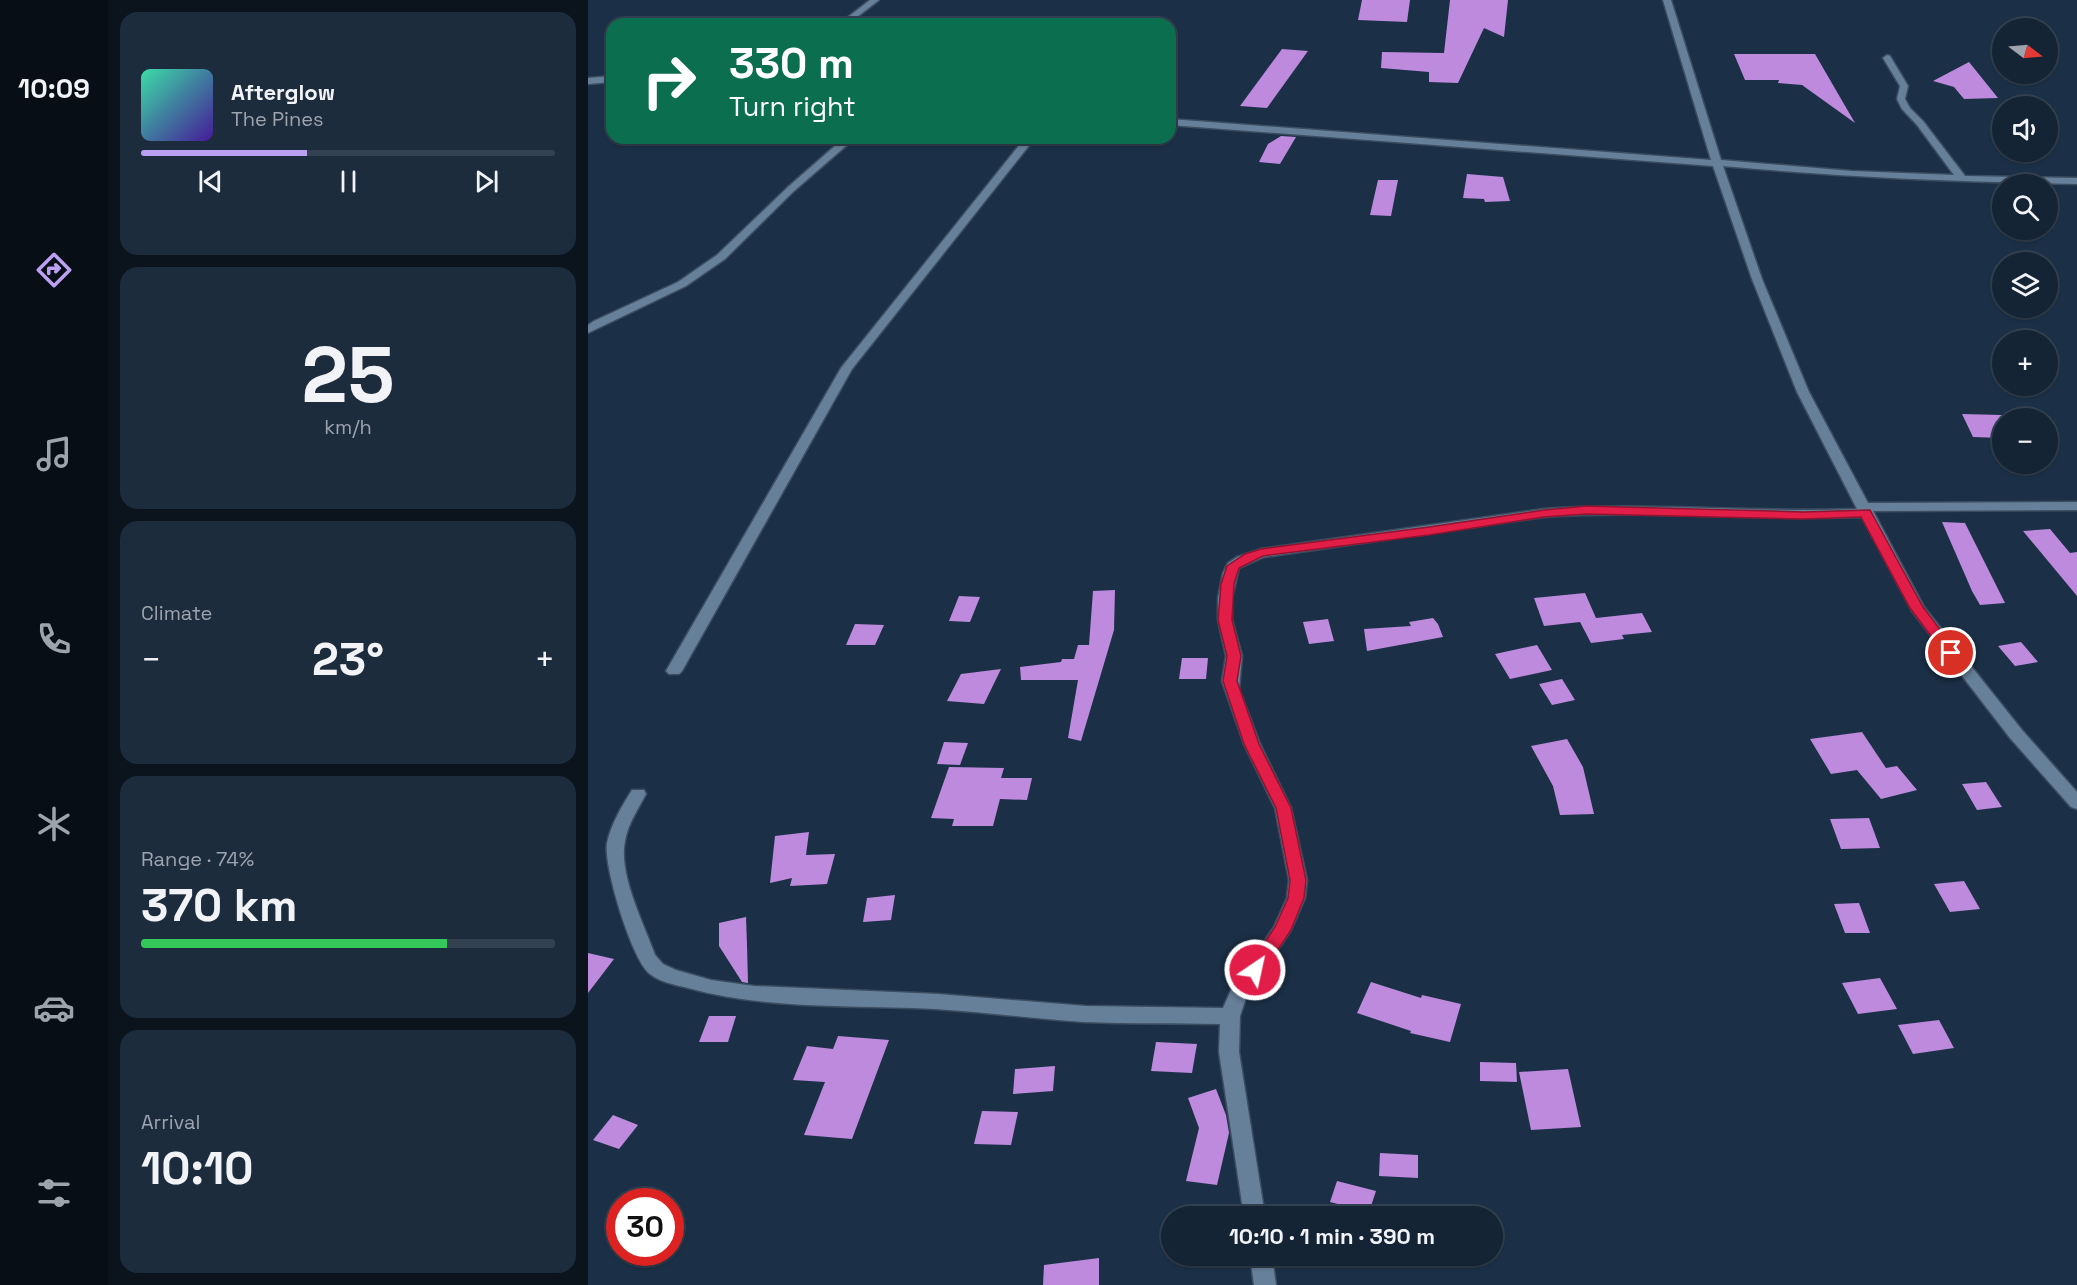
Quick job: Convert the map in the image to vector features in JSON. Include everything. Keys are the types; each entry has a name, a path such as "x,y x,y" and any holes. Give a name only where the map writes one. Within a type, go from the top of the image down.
{"street":[{"path":"851,18 875,0"},
{"path":"1666,0 1717,163 1757,279 1803,392 1917,608 2016,734 2077,804"},
{"path":"1887,58 1904,86 1901,99 1906,110 1920,123 1962,180"},
{"path":"588,81 606,80"},
{"path":"1176,122 1717,163 1808,172 1962,180 2077,181"},
{"path":"588,330 598,323 682,284 721,257 791,189 843,144"},
{"path":"674,671 847,368 1025,144"},
{"path":"1253,1206 1229,1052 1230,1016 1238,995 1282,930 1296,898 1298,880 1283,808 1252,744 1231,689 1234,656 1225,620 1226,597 1233,566 1261,553 1555,512 1611,510 1803,515 1864,510 2077,506"},
{"path":"638,794 620,829 615,850 617,869 647,958 656,969 671,976 711,987 754,994 938,1002 1086,1014 1230,1016"},
{"path":"1262,1266 1265,1285"}],"building":[{"path":"1362,0 1410,0 1407,22 1358,20"},
{"path":"1450,0 1508,0 1504,37 1484,28 1458,83 1429,82 1429,72 1381,68 1382,52 1444,53"},
{"path":"1282,49 1308,51 1267,108 1240,106"},
{"path":"1734,54 1815,54 1855,123 1802,85 1778,83 1779,80 1745,80"},
{"path":"1969,62 1996,96 1964,99 1954,87 1933,81"},
{"path":"1281,136 1296,137 1280,164 1259,162 1268,144"},
{"path":"1467,174 1503,177 1510,201 1485,202 1484,199 1463,198"},
{"path":"1378,180 1398,180 1391,216 1370,215"},
{"path":"1962,414 1992,415 1992,438 1973,437"},
{"path":"1942,522 1965,523 2005,603 1980,605"},
{"path":"2050,529 2070,553 2077,552 2077,596 2023,531"},
{"path":"1115,590 1114,630 1081,741 1068,738 1078,680 1021,680 1020,667 1074,659 1078,645 1089,645 1093,591"},
{"path":"1585,593 1596,618 1642,613 1652,632 1622,635 1624,639 1591,643 1580,622 1544,626 1534,598"},
{"path":"959,596 980,597 970,622 949,621"},
{"path":"1433,618 1443,637 1367,651 1364,629 1411,626 1409,622"},
{"path":"1328,619 1334,641 1309,644 1303,622"},
{"path":"855,624 884,625 875,645 846,645"},
{"path":"2021,642 2038,662 2015,666 1998,646"},
{"path":"1537,645 1552,670 1510,679 1495,654"},
{"path":"1182,658 1208,658 1206,679 1179,679"},
{"path":"1001,669 984,704 947,701 961,674"},
{"path":"1562,679 1575,700 1552,705 1539,684"},
{"path":"1862,732 1886,768 1897,766 1917,790 1881,799 1857,770 1831,774 1810,739"},
{"path":"1567,739 1583,767 1594,814 1560,815 1553,786 1531,746"},
{"path":"944,742 968,743 960,765 937,764"},
{"path":"949,767 1004,768 1001,778 1032,778 1027,800 1000,799 993,826 952,826 954,819 931,818"},
{"path":"1986,782 2002,807 1977,810 1962,784"},
{"path":"1869,818 1880,848 1841,849 1830,819"},
{"path":"809,832 806,855 835,854 827,884 790,886 792,878 770,883 775,836"},
{"path":"1964,881 1980,909 1950,912 1934,884"},
{"path":"895,895 891,920 863,922 867,898"},
{"path":"1859,903 1870,933 1845,933 1834,904"},
{"path":"746,917 748,983 742,982 719,946 719,923"},
{"path":"588,953 614,959 588,993"},
{"path":"1880,978 1897,1009 1858,1014 1842,983"},
{"path":"1371,982 1421,998 1422,995 1461,1004 1450,1042 1410,1033 1411,1031 1357,1013"},
{"path":"709,1016 736,1016 728,1042 699,1042"},
{"path":"1939,1020 1954,1048 1913,1054 1898,1025"},
{"path":"838,1036 889,1040 852,1139 804,1135 825,1082 793,1080 807,1046 833,1049"},
{"path":"1156,1042 1197,1044 1192,1073 1151,1071"},
{"path":"1480,1062 1516,1063 1517,1082 1480,1081"},
{"path":"1055,1066 1053,1091 1013,1094 1015,1069"},
{"path":"1568,1069 1581,1127 1531,1130 1519,1072"},
{"path":"1216,1089 1226,1115 1229,1133 1217,1185 1186,1181 1199,1128 1188,1098"},
{"path":"982,1111 1018,1112 1011,1145 974,1144"},
{"path":"613,1115 638,1125 619,1149 593,1140"},
{"path":"1380,1153 1418,1155 1418,1178 1379,1176"},
{"path":"1337,1181 1376,1191 1371,1206 1346,1206 1330,1202"},
{"path":"1099,1258 1099,1285 1043,1285 1044,1265"}],"route":[{"path":"1255,970 1282,930 1296,898 1298,880 1283,808 1252,744 1231,689 1230,674 1234,656 1225,620 1227,584 1233,566 1242,560 1261,553 1544,513 1587,510 1803,515 1865,513 1917,608 1951,653"}]}
